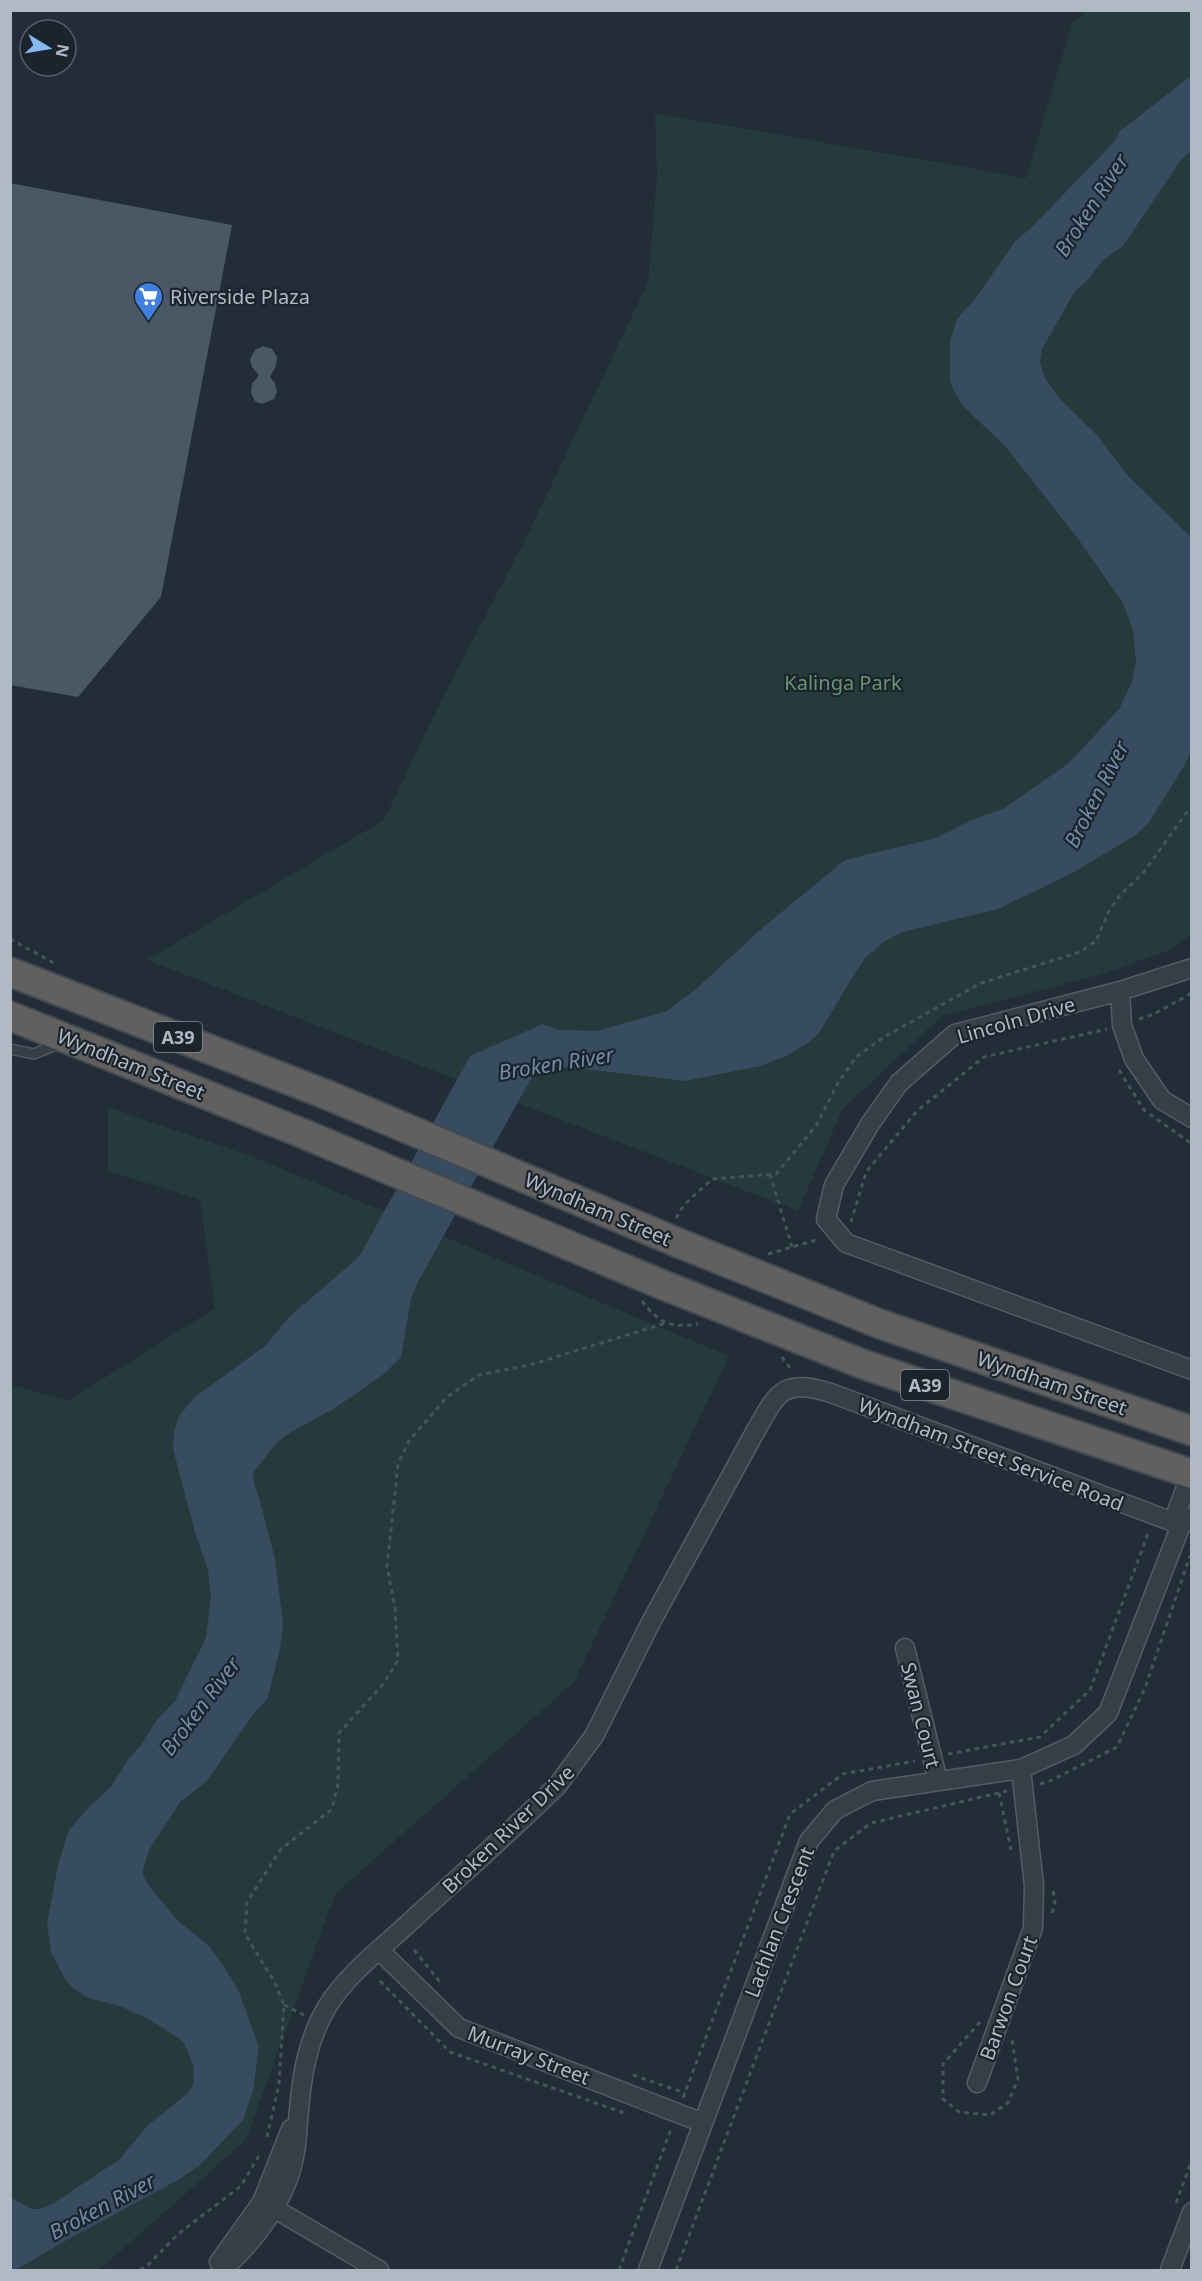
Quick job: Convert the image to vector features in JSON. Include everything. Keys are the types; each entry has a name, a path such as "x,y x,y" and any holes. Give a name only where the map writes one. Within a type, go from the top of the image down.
{"highway":[{"path":"20,976 52,1004 60,1026 58,1035"},
{"name":"Wyndham Street","path":"20,976 325,1094 681,1244 880,1324 1191,1431"},
{"name":"Wyndham Street","path":"10,1016 304,1134 663,1285 865,1365 1191,1473"}],"street":[{"name":"Lincoln Drive","path":"845,1228 826,1219 834,1185 870,1124 899,1083 955,1034 1120,991 1191,968"},
{"path":"1120,991 1122,1025 1134,1059 1162,1100 1191,1118"},
{"path":"845,1228 846,1243 1191,1370"},
{"name":"Wyndham Street Service Road","path":"800,1386 842,1398 1186,1521"},
{"name":"Broken River Drive","path":"222,2271 246,2248 267,2205 299,2107 304,2063 318,2022 328,2004 348,1980 379,1950 557,1786 577,1762 594,1736 651,1622 773,1401 780,1393 800,1386"},
{"name":"Lachlan Crescent","path":"648,2271 809,1841 835,1810 872,1791 1021,1768 1074,1745 1108,1713 1186,1521 1177,1511 1191,1473"},
{"name":"Swan Court","path":"905,1648 938,1781"},
{"name":"Barwon Court","path":"977,2083 1033,1928 1034,1885 1021,1768"},
{"name":"Murray Street","path":"379,1950 459,2028 703,2123"},
{"path":"267,2205 379,2271"},
{"name":"Broken River Drive","path":"212,2271 267,2205"},
{"path":"1170,2271 1191,2212"}],"lane":[{"path":"10,1049 34,1054 53,1046 58,1035"}],"path":[{"path":"760,1254 792,1247 845,1228 866,1172 917,1111 984,1057 1122,1025 1154,1014 1191,993"},
{"path":"1141,1018 1144,1028"},
{"path":"770,1174 792,1247"},
{"path":"140,2271 178,2234 241,2186 265,2146 279,2084 284,2042 284,2005 274,1982 245,1934 247,1902 281,1849 332,1809 338,1784 339,1733 384,1683 398,1660 395,1608 387,1567 398,1464 409,1441 447,1397 479,1375 530,1365 666,1323"},
{"path":"618,2271 790,1814 843,1774 1040,1737 1090,1690 1149,1532"},
{"path":"676,2271 834,1851 871,1823 1050,1781 1117,1747 1145,1688 1191,1551"},
{"path":"414,1950 444,1988"},
{"path":"284,2005 318,2022"},
{"path":"630,2074 685,2093"}],"green space":[{"name":"Kalinga Park","path":"1086,11 1191,11 1191,934 1173,949 1099,975 942,1016 842,1110 798,1211 147,960 384,820 439,705 526,538 648,282 657,176 655,113 1026,178 1072,23"},
{"path":"108,1107 256,1158 729,1356 574,1682 335,1894 246,2140 99,2270 11,2270 10,1384 68,1401 215,1308 200,1200 108,1171"}],"water":[{"name":"Broken River","path":"1191,76 1191,150 1180,161 1123,246 1103,260 1086,282 1075,291 1042,349 1040,363 1046,380 1059,398 1096,434 1128,476 1191,537 1192,749 1184,766 1148,824 1134,836 1072,873 998,909 903,932 885,941 866,957 819,1033 786,1056 761,1066 685,1081 569,1067 550,1069 532,1077 419,1280 411,1298 401,1357 384,1374 335,1408 277,1442 253,1473 275,1559 283,1624 280,1649 268,1697 257,1709 206,1782 181,1801 149,1850 142,1873 150,1887 177,1920 209,1946 239,1992 259,2047 253,2091 243,2120 200,2165 178,2180 16,2270 11,2270 10,2197 32,2209 40,2209 54,2203 120,2159 147,2126 188,2093 193,2085 194,2067 184,2043 179,2038 150,2020 120,2006 88,1998 74,1989 65,1979 51,1952 47,1923 58,1865 69,1830 111,1787 156,1721 175,1701 206,1638 211,1597 208,1570 195,1532 173,1449 174,1432 179,1416 195,1397 265,1346 290,1316 359,1257 470,1056 543,1024 559,1030 597,1031 667,1011 695,990 760,930 845,860 936,838 972,820 1003,809 1069,763 1119,709 1132,682 1136,661 1133,630 1123,603 1076,536 1005,446 962,405 950,380 950,341 957,319 974,300 1017,239 1030,229 1115,141 1120,131"}],"building":[{"name":"Riverside Plaza","path":"10,183 232,225 161,597 78,697 10,685"},
{"path":"263,346 272,349 277,357 276,366 270,377 275,383 277,392 274,399 262,404 255,401 251,393 252,384 259,375 252,367 250,359 255,350"}],"place":[{"name":"Riverside Plaza","path":"149,322"}]}
